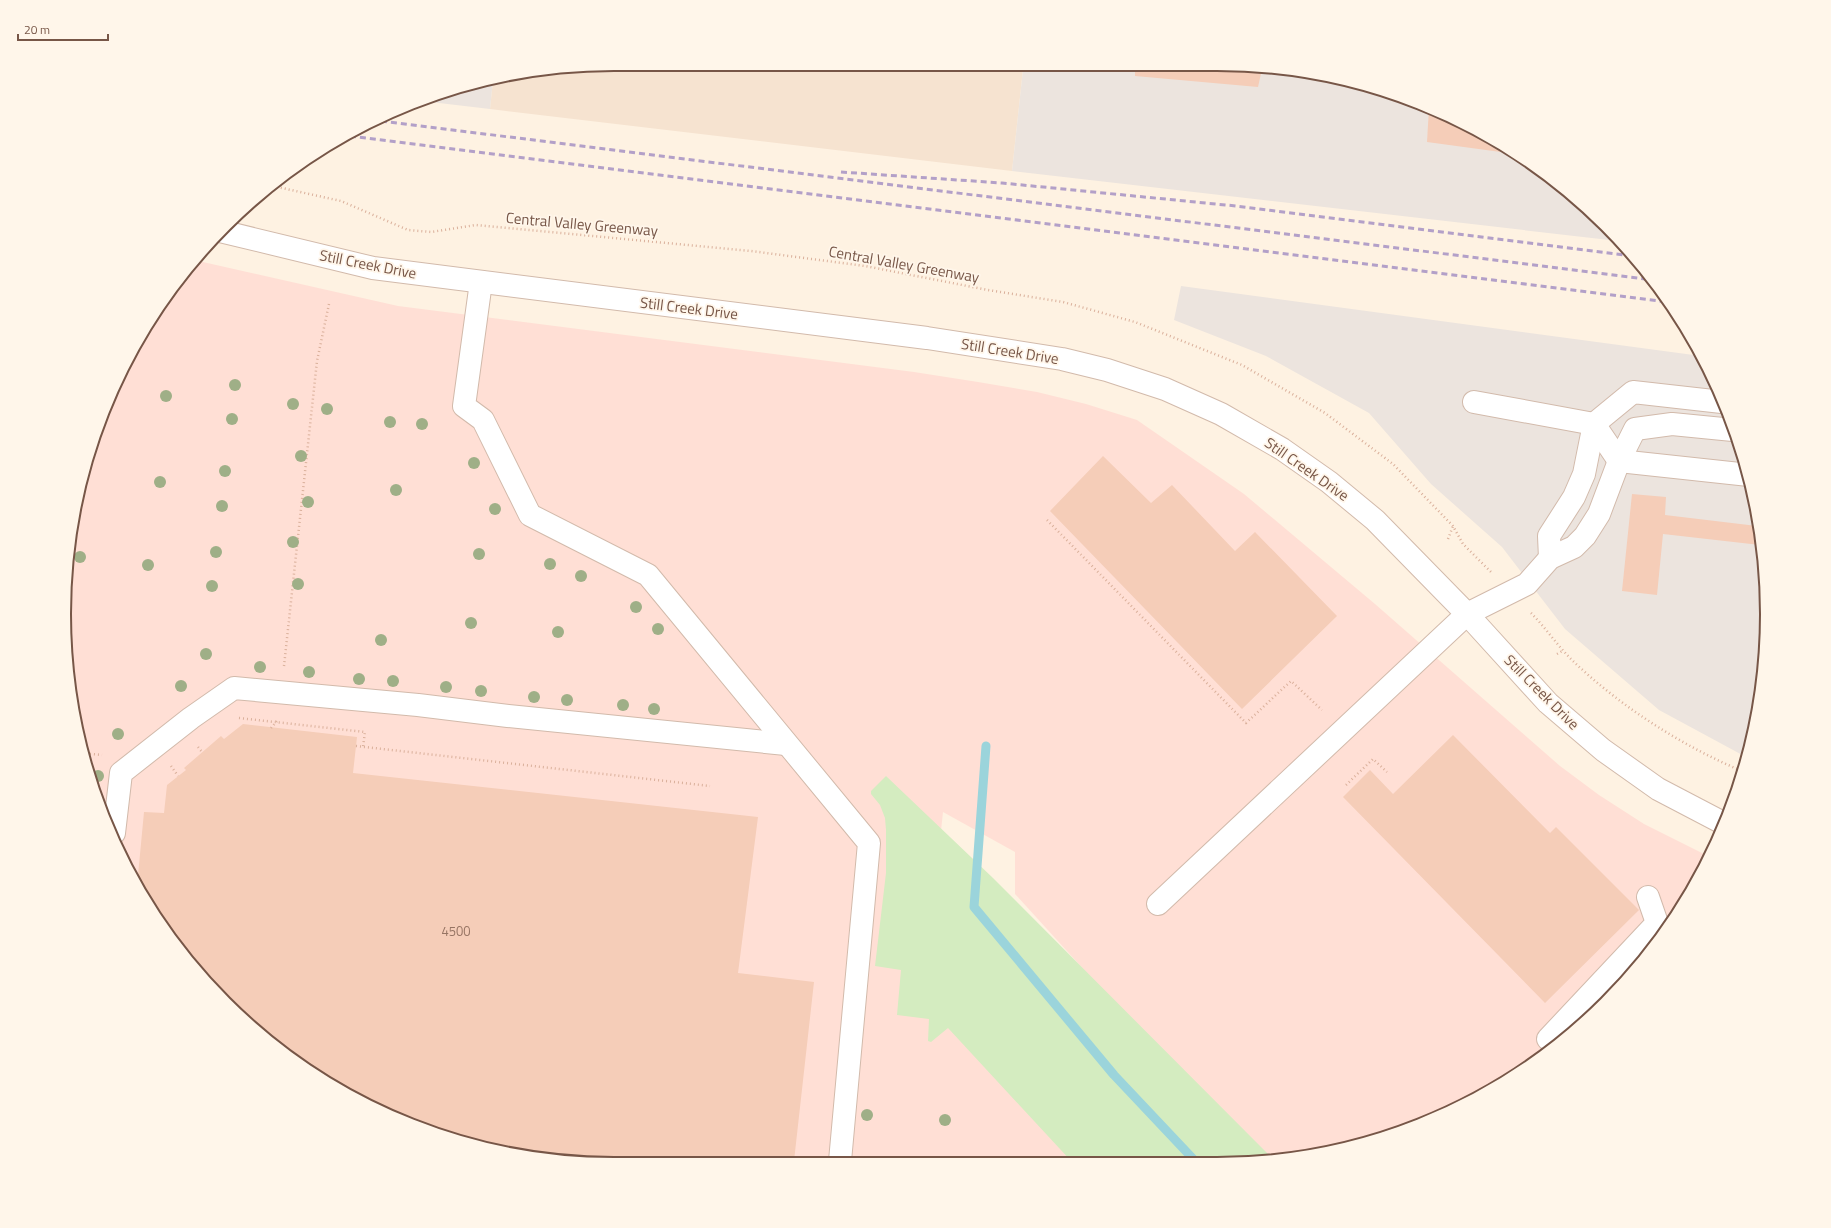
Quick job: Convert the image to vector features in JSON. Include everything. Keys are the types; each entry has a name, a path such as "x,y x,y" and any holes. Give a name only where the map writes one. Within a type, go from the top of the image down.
{"street":[{"name":"Still Creek Drive","path":"227,233 373,268 927,338 1062,359 1122,374 1165,389 1221,414 1282,449 1329,482 1375,520 1467,614 1548,703 1603,750 1658,789 1719,821"},
{"path":"481,282 464,406 483,420 530,515 648,575 869,843 840,1157"},
{"path":"1550,558 1549,536 1574,497 1584,474 1594,424 1633,392 1717,401"},
{"path":"1474,402 1594,424 1619,461"},
{"path":"1158,904 1467,614 1527,584 1550,558 1574,547 1585,536 1599,514 1619,461 1635,429 1672,424 1728,430"},
{"path":"1619,461 1741,473"},
{"path":"115,828 121,772 190,718 234,688 340,699 418,705 508,716 786,744"},
{"path":"1548,1039 1657,923 1648,897"}],"path":[{"name":"Central Valley Greenway","path":"278,187 341,201 408,230 431,232 476,225 751,250 865,266 988,290 1063,302 1135,322 1242,364 1325,413 1393,464 1454,526 1463,544"},
{"path":"283,672 317,362 329,304"},
{"path":"1047,520 1246,723 1291,681 1322,710"},
{"path":"1448,539 1454,526"},
{"path":"1542,624 1564,650 1586,672 1620,701 1681,740 1737,768"},
{"path":"1557,654 1564,650"},
{"path":"271,728 276,722 278,715"},
{"path":"237,718 365,732 363,747"},
{"path":"191,749 197,745"},
{"path":"356,746 710,786"},
{"path":"90,754 104,755"},
{"path":"1346,785 1373,759 1387,772"},
{"path":"176,760 170,764 178,776"}],"shaded area":[{"path":"1023,71 1012,171 490,109 492,85 508,81 578,72"},
{"path":"1023,71 1217,71 1253,72 1288,76 1323,81 1392,100 1425,112 1457,127 1489,144 1548,183 1575,206 1610,240 1012,171"},
{"path":"492,85 490,109 433,102"},
{"path":"201,262 398,306 914,372 978,382 1037,392 1086,404 1137,420 1244,494 1375,604 1560,766 1599,795 1644,824 1704,854 1687,886 1648,945 1601,998 1548,1045 1488,1084 1425,1116 1392,1128 1323,1147 1253,1156 1015,894 1015,852 943,812 926,971 1096,1157 614,1157 578,1156 508,1147 439,1128 406,1116 342,1084 283,1045 230,998 183,945 163,916 144,886 112,822 100,789 81,720 72,650 72,578 76,543 81,508 100,439 112,406 144,342 183,283"},
{"path":"1181,286 1694,355 1719,406 1731,439 1750,508 1755,543 1759,578 1759,650 1750,720 1741,754 1659,710 1565,629 1502,547 1431,484 1369,413 1266,356 1174,320"}],"green space":[{"path":"886,776 993,878 1268,1154 1217,1157 1067,1157 948,1028 931,1042 928,1041 929,1019 897,1015 901,970 875,966 886,873 886,830 885,818 880,805 871,794 871,791"}],"building":[{"path":"1135,71 1217,71 1261,73 1258,87 1135,76"},
{"path":"1429,114 1457,127 1502,152 1427,142"},
{"path":"1103,456 1151,503 1172,485 1235,551 1255,532 1337,616 1242,709 1050,511"},
{"path":"1632,494 1666,497 1665,515 1752,525 1755,544 1663,534 1657,595 1622,591"},
{"path":"243,724 357,737 353,773 758,817 738,973 814,982 794,1157 578,1156 508,1147 439,1128 406,1116 342,1084 283,1045 230,998 183,945 163,916 138,875 144,812 164,813 167,785 186,770 184,768 221,736 224,739"},
{"path":"1453,735 1550,833 1556,827 1639,910 1545,1003 1343,797 1370,770 1393,794"}],"waterway":[{"path":"986,746 974,907 1114,1075 1191,1157"}],"railway":[{"path":"386,122 1644,279"},
{"path":"356,137 1660,301"},
{"path":"841,172 1002,183 1236,206 1624,255"}]}
